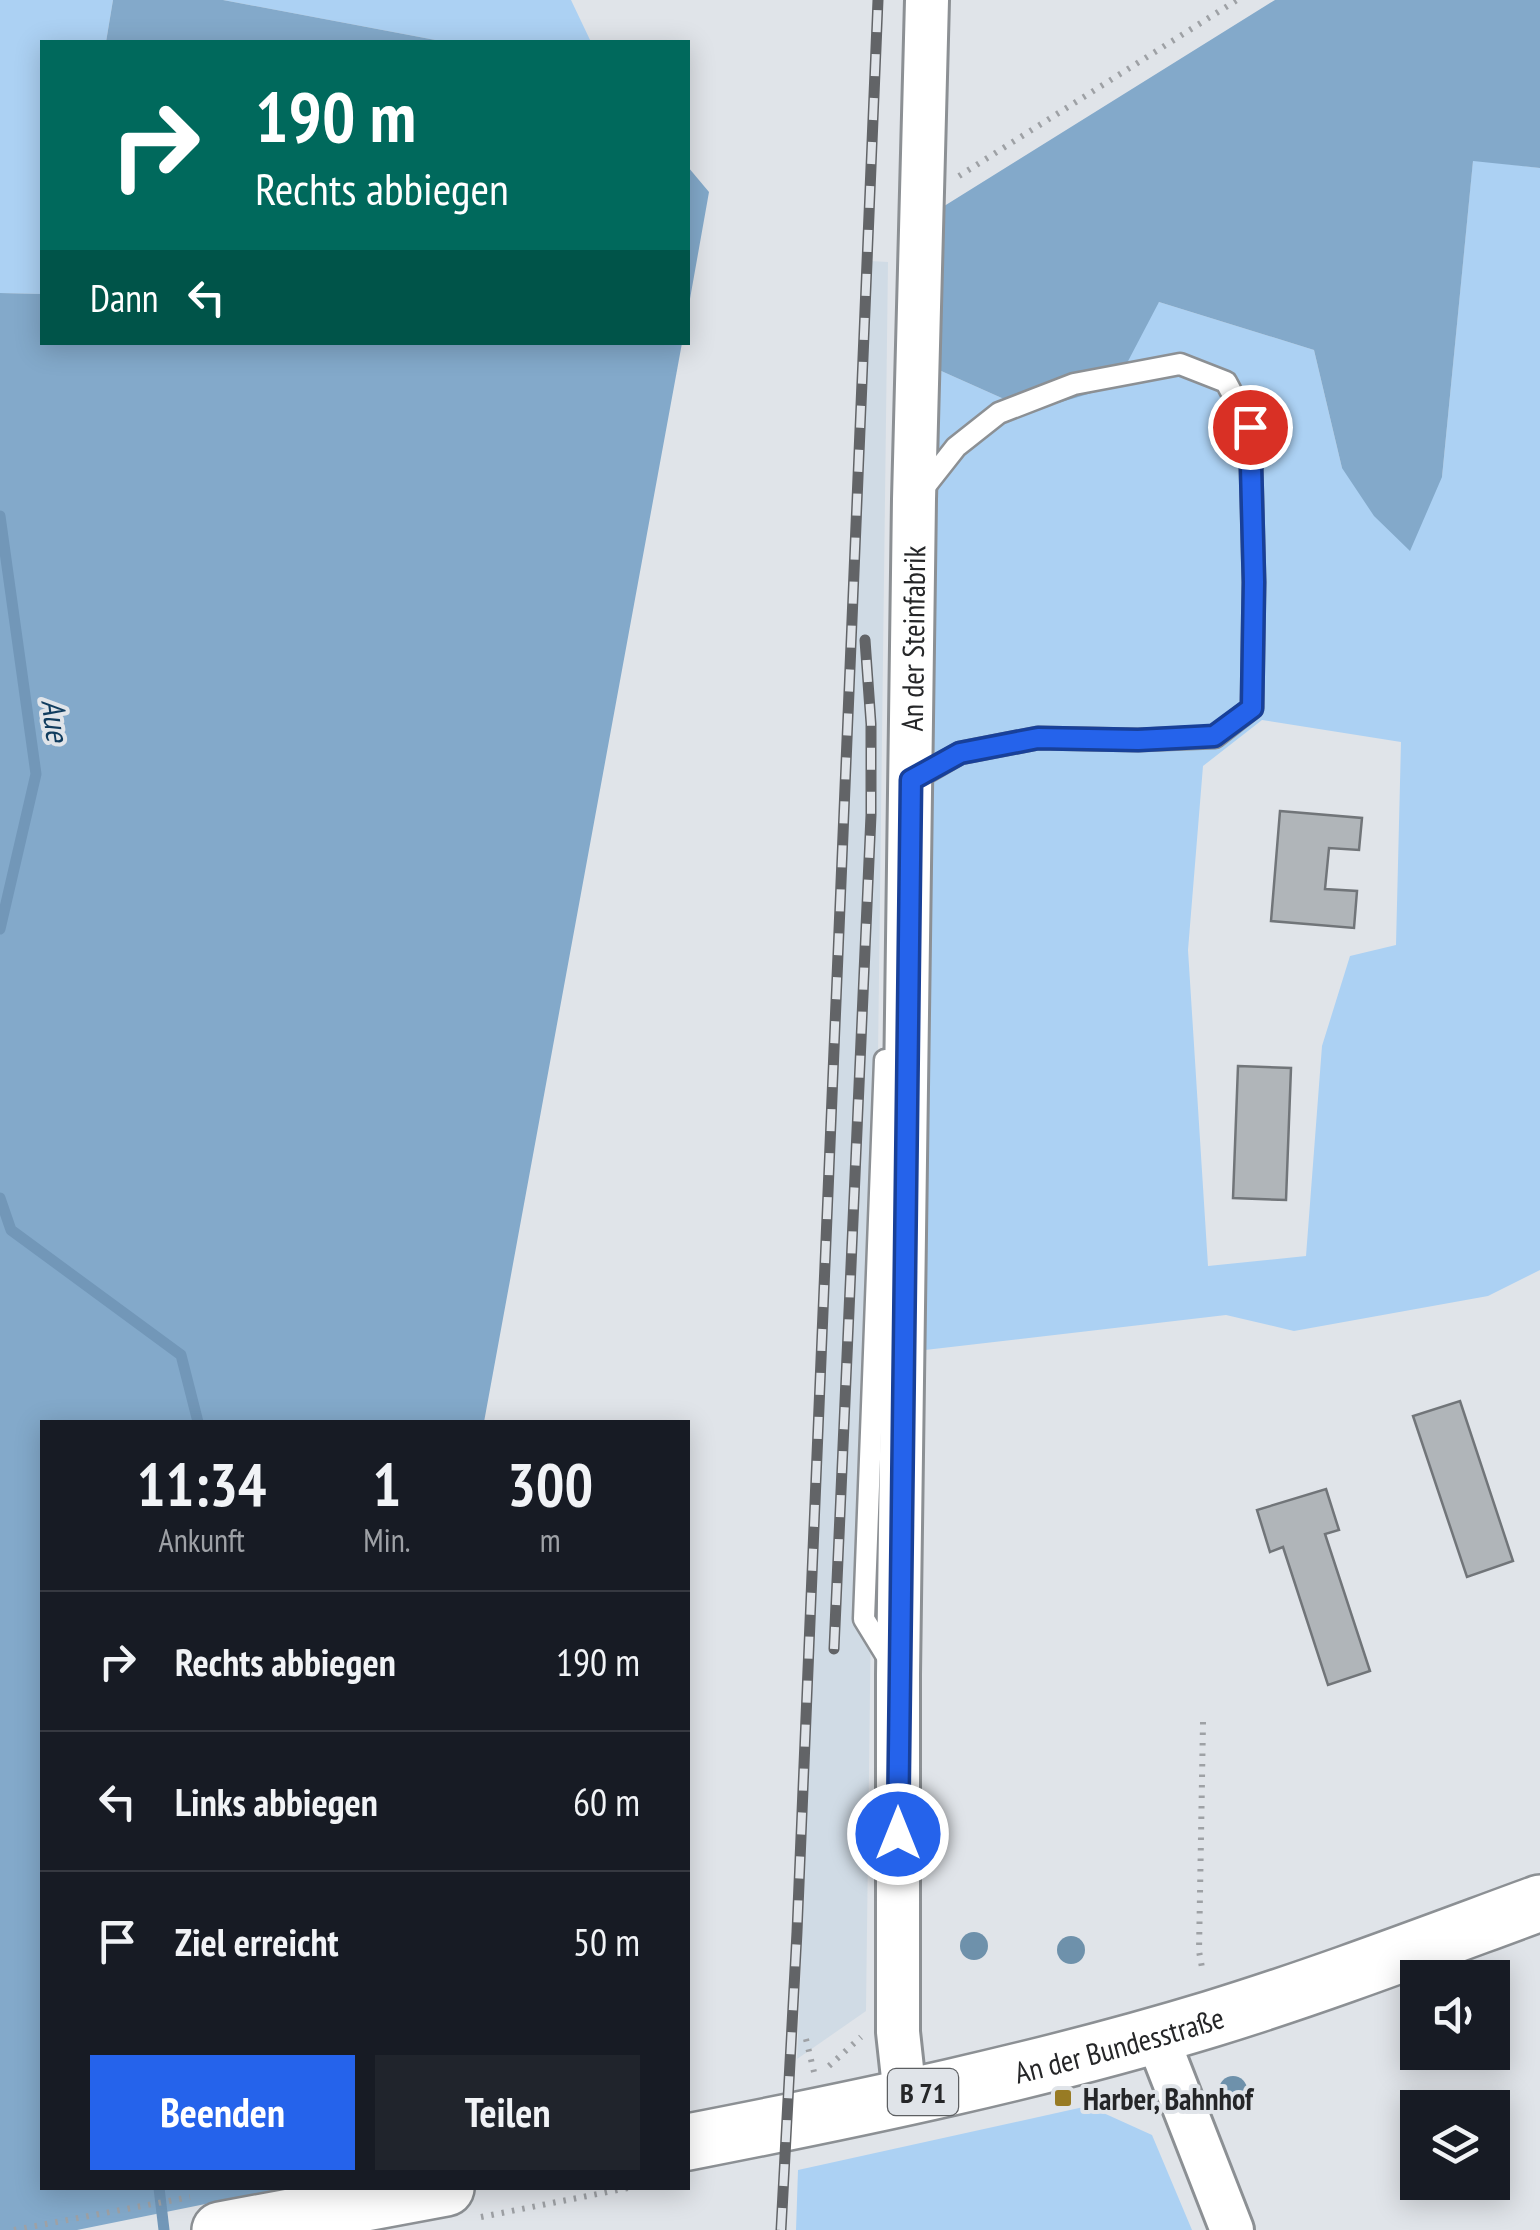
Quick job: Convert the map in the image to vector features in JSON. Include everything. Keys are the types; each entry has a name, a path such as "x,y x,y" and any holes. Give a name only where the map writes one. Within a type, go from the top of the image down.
{"main road":[{"name":"An der Bundesstraße","path":"690,2142 905,2096 1156,2036 1540,1903"},
{"path":"213,2212 456,2204"}],"street":[{"name":"An der Steinfabrik","path":"905,2096 898,2032 898,1675 914,499 927,0"},
{"path":"1156,2036 1232,2230"}],"lane":[{"path":"911,780 960,753 1038,738 1138,740 1214,736 1252,708 1250,427 1226,382 1180,364 1074,384 999,413 956,446 914,499"}],"path":[{"path":"920,201 1237,0"},
{"path":"1203,1722 1198,1952 1203,1973"},
{"path":"806,2040 814,2074"},
{"path":"1104,2094 1118,2095 1151,2112"},
{"path":"456,2204 606,2190"},
{"path":"14,2230 121,2210 213,2212"}],"shaded area":[{"path":"0,0 113,0 106,40 40,40 40,294 0,293"},
{"path":"113,0 223,0 435,40 106,40"},
{"path":"223,0 571,0 590,40 435,40"},
{"path":"1275,0 1540,0 1540,168 1473,161 1442,477 1410,551 1374,516 1342,468 1314,350 1159,302 1115,386 1031,411 939,370 941,208"},
{"path":"1473,160 1540,168 1540,1270 1488,1296 1294,1331 1226,1315 925,1350 939,370 1031,411 1159,302 1314,350 1342,468 1442,477","holes":["1262,720 1401,742 1396,945 1350,956 1322,1046 1306,1256 1208,1266 1188,950 1203,766"]},
{"path":"690,169 709,192 690,299"},
{"path":"870,261 888,262 866,2011 797,2059"},
{"path":"0,293 40,294 40,345 682,345 484,1420 40,1420 40,2190 275,2190 77,2230 0,2230"},
{"path":"1088,2106 1152,2135 1192,2230 796,2230 798,2170"}],"building":[{"path":"1280,811 1362,818 1359,850 1329,848 1325,889 1357,891 1354,928 1271,921"},
{"path":"1238,1066 1291,1068 1286,1200 1233,1198"},
{"path":"1460,1401 1513,1561 1467,1577 1413,1416"},
{"path":"1326,1489 1339,1530 1325,1534 1370,1671 1328,1685 1283,1547 1270,1552 1257,1510"}],"waterway":[{"name":"Aue","path":"0,516 36,774 0,929"},
{"name":"Aue","path":"0,1198 11,1230 181,1355 197,1420"},
{"name":"Aue","path":"159,2190 164,2230"}],"railway":[{"path":"781,2230 797,1932 878,0"},
{"path":"834,1649 871,815 871,724 865,640"}],"place":[{"name":"Harber, Bahnhof","path":"1063,2098"}],"route":[{"path":"898,1834 911,780 960,753 1038,738 1138,740 1214,736 1252,708 1250,427"}]}
